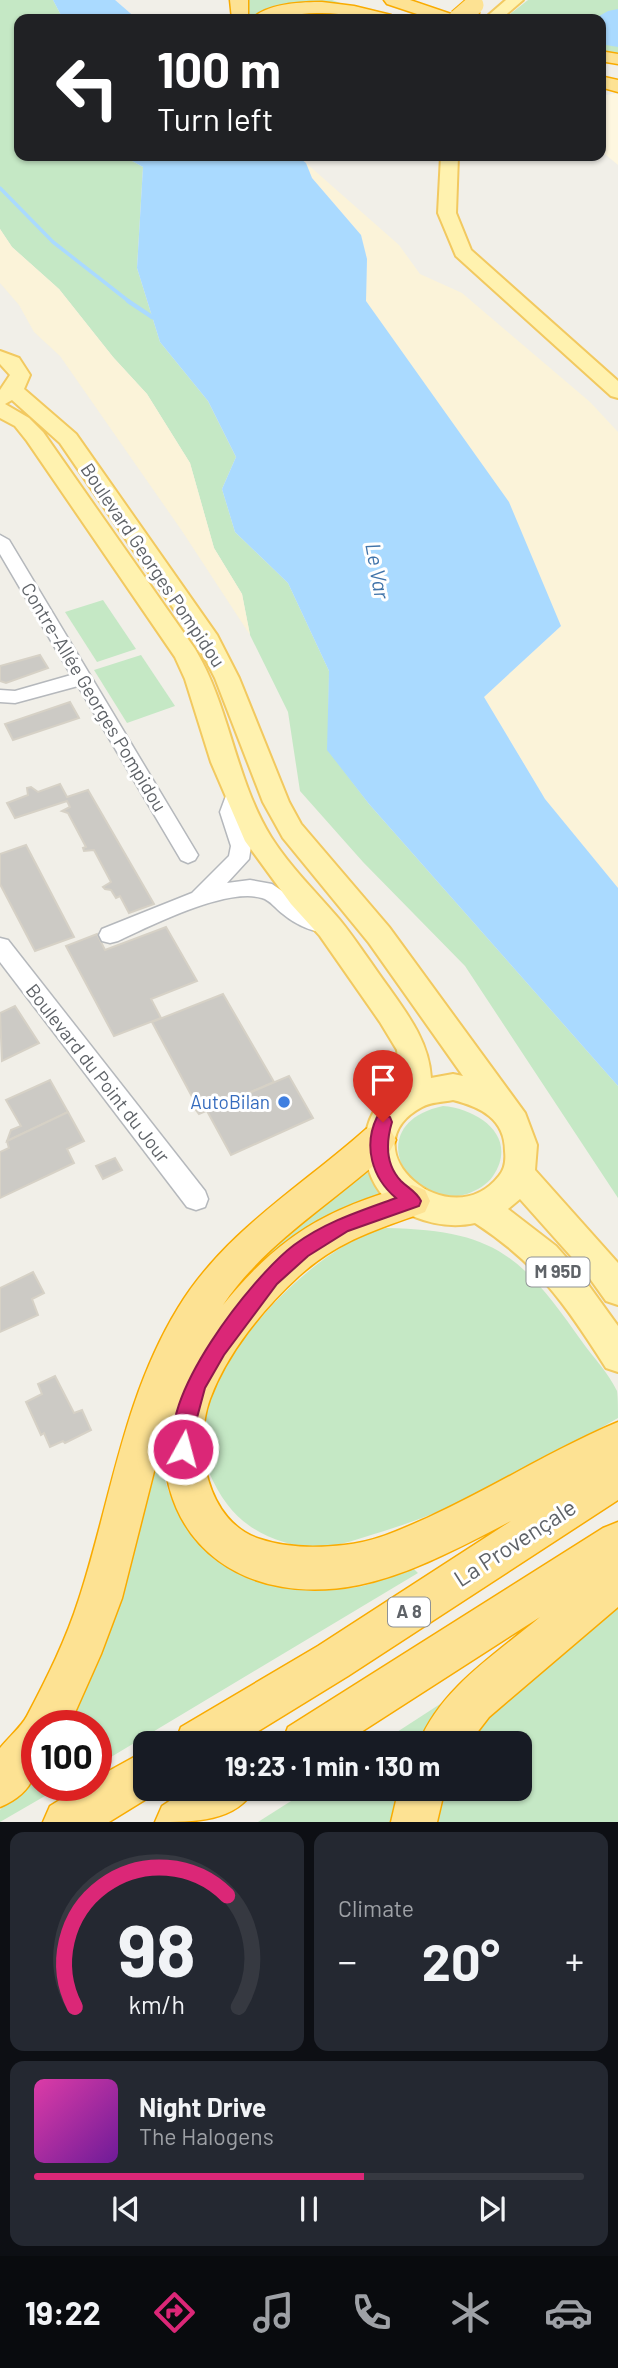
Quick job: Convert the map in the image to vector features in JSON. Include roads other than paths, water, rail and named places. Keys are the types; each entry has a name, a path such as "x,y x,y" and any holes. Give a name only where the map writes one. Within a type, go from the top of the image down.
{"highway":[{"path":"355,0 412,14"},
{"path":"393,0 412,14"},
{"path":"272,14 281,10 321,6 367,14"},
{"path":"53,1710 87,1636 105,1581 149,1413 176,1348 193,1318 234,1263 273,1225 345,1171 378,1140"},
{"path":"412,1201 342,1225 301,1250 270,1278 217,1349 196,1385 189,1404 183,1449 190,1491 212,1530 231,1546 258,1559 302,1567 346,1566 405,1550 617,1454"},
{"name":"La Provençale","path":"217,1731 333,1661 617,1454"},
{"path":"323,1731 618,1543"},
{"path":"450,1731 473,1701 618,1580"},
{"path":"0,1784 21,1757"},
{"path":"66,1822 133,1781"},
{"path":"178,1822 211,1801"},
{"path":"414,1822 419,1801"}],"main road":[{"path":"485,9 515,0"},
{"path":"449,161 447,213 463,252 618,392"},
{"path":"0,357 18,368 20,375 4,399"},
{"name":"Boulevard Georges Pompidou","path":"4,399 36,437 186,654 224,762 259,841 301,896 330,928 366,977 411,1047 415,1064 416,1094"},
{"name":"Boulevard Georges Pompidou","path":"4,399 68,439 208,641 228,678 276,803 292,831 379,935 499,1105"},
{"path":"453,1087 475,1092 499,1105 519,1133 523,1152 519,1173 509,1188 493,1202 478,1208 452,1212 431,1209 412,1201 393,1184 381,1163 378,1140 383,1122 395,1106 432,1088 453,1087"},
{"name":"M 95D","path":"519,1173 549,1211 598,1262 618,1290"},
{"name":"M 95D","path":"478,1208 531,1244 552,1265 581,1301 618,1356"}],"street":[{"name":"Contre-Allée Georges Pompidou","path":"0,540 188,855"},
{"path":"0,696 15,697 82,678"},
{"path":"195,900 239,859 241,846 230,812 237,790"},
{"path":"110,935 195,900 246,887 265,890 280,898 294,911 330,928"},
{"name":"Boulevard du Point du Jour","path":"0,946 195,1199"}],"water":[{"path":"53,0 115,0 131,14 60,14"},
{"path":"618,9 618,47 606,45 606,14 603,14"},
{"name":"Le Var","path":"132,161 306,163 312,178 361,235 367,259 366,301 509,502 561,626 484,697 545,799 618,888 618,1086 369,804 327,750 329,671 288,583 235,532 222,489 236,457 208,401 160,342 137,268 143,167"}],"waterway":[{"path":"0,188 53,242 131,303"},
{"path":"131,303 152,317 160,318"}],"place":[{"name":"AutoBilan","path":"284,1102"}]}
